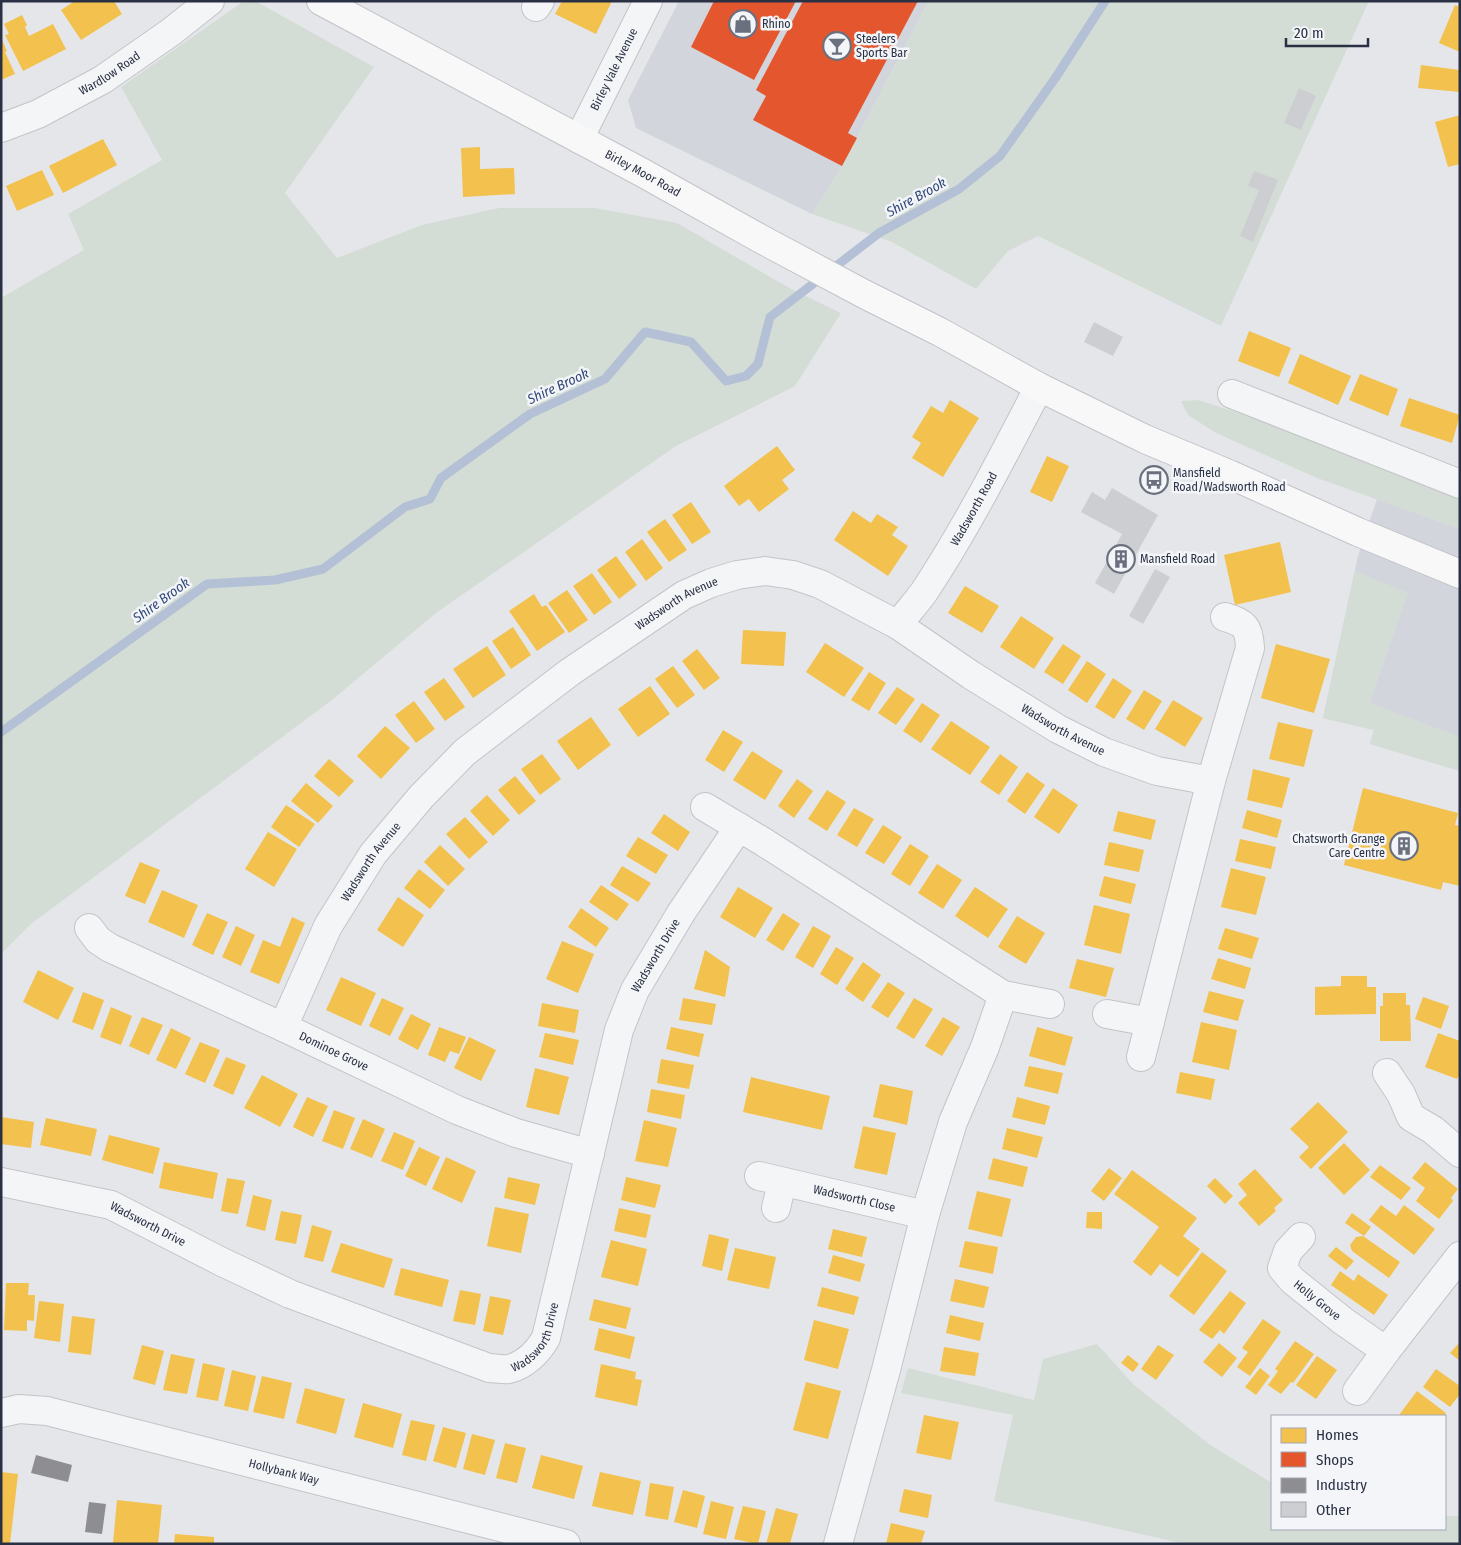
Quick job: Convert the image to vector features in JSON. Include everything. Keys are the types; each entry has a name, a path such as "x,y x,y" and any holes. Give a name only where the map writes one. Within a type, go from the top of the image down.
{"main road":[{"name":"Birley Moor Road","path":"322,1 1039,387"},
{"path":"1039,387 1144,439 1460,574"}],"street":[{"name":"Wardlow Road","path":"1,128 38,114 102,80 171,32 210,1"},
{"name":"Birley Vale Avenue","path":"579,139 648,1"},
{"name":"Wadsworth Road","path":"898,625 923,593 959,535 1039,387"},
{"path":"1232,394 1460,484"},
{"name":"Wadsworth Avenue","path":"283,1027 328,926 373,854 421,797 465,752 570,672 684,595 711,582 737,575 765,571 793,575 820,584 898,625 971,675 1050,724 1104,752 1157,771 1210,781"},
{"path":"1142,1058 1210,781 1250,648 1249,634 1240,622 1225,617"},
{"path":"705,807 1003,995 1050,1004"},
{"name":"Wadsworth Drive","path":"1,1182 111,1205 222,1262 290,1294 489,1368 508,1369 523,1362 538,1351 546,1338 619,1030 635,990 681,913 739,827"},
{"name":"Dominoe Grove","path":"89,928 98,940 110,948 283,1027 457,1110 516,1133 590,1154"},
{"path":"838,1544 886,1370 925,1215 953,1122 985,1047 1003,995"},
{"path":"1107,1014 1150,1022"},
{"path":"1387,1073 1401,1094 1411,1117 1433,1130 1460,1153"},
{"name":"Wadsworth Close","path":"776,1208 771,1179 925,1215"},
{"name":"Holly Grove","path":"1301,1237 1288,1251 1282,1268 1292,1280 1343,1321 1386,1351"},
{"path":"1357,1391 1386,1351 1459,1260"},
{"name":"Hollybank Way","path":"1,1413 19,1409 47,1411 566,1544"}],"shaded area":[{"path":"679,1 929,1 842,166 812,214 636,128 628,100"},
{"path":"929,1 1369,1 1221,326 1038,236 1008,251 976,289 892,242 812,214 842,166"},
{"path":"257,2 374,67 285,193 337,258 422,225 499,208 595,208 677,223 791,289 841,313 795,386 676,446 436,613 332,700 31,924 1,954 1,298 84,250 68,214 162,160 121,87 241,3"},
{"path":"1198,400 1283,427 1460,495 1460,529 1317,478 1216,433 1188,415 1181,401"},
{"path":"1377,499 1460,529 1460,771 1370,744 1374,730 1323,718 1358,556"},
{"path":"1355,571 1408,593 1370,703 1460,737 1460,771 1370,744 1374,730 1323,718"},
{"path":"1097,1344 1134,1385 1209,1444 1271,1482 1271,1530 1446,1530 1446,1516 1460,1516 1460,1544 1185,1544 994,1501 1013,1415 901,1393 908,1368 1034,1400 1043,1359"}],"building: Homes":[{"path":"75,1 114,1 122,14 81,40 61,10"},
{"path":"562,1 612,1 596,34 555,14"},
{"path":"1455,5 1460,7 1460,52 1439,43"},
{"path":"22,15 27,25 25,27 29,36 53,24 66,49 23,71 5,35 9,34 4,24"},
{"path":"1,38 15,74 1,80"},
{"path":"1421,65 1460,70 1460,92 1418,88"},
{"path":"1460,115 1460,164 1448,167 1435,122"},
{"path":"103,139 117,165 63,193 49,166"},
{"path":"480,147 480,169 514,168 515,194 463,197 461,148"},
{"path":"42,170 54,195 17,211 6,186"},
{"path":"1249,331 1291,348 1279,377 1238,361"},
{"path":"1300,354 1351,376 1338,405 1288,383"},
{"path":"1360,374 1398,389 1388,416 1349,400"},
{"path":"1409,398 1460,415 1452,443 1400,426"},
{"path":"950,400 979,418 943,477 912,458 921,443 912,437 931,406 943,413"},
{"path":"777,446 795,470 782,480 789,489 759,512 749,499 739,506 724,486"},
{"path":"1047,456 1069,466 1052,502 1030,492"},
{"path":"691,502 711,532 692,544 672,515"},
{"path":"853,511 871,523 877,514 898,527 892,535 908,546 888,576 834,540"},
{"path":"665,519 687,550 669,562 647,532"},
{"path":"642,539 663,568 646,581 625,552"},
{"path":"1280,542 1291,592 1235,605 1224,555"},
{"path":"616,556 637,585 619,599 597,570"},
{"path":"592,573 612,602 594,615 573,586"},
{"path":"965,586 999,606 982,633 948,613"},
{"path":"567,590 588,620 569,633 548,603"},
{"path":"534,594 542,607 546,605 565,632 537,651 509,611"},
{"path":"1021,616 1054,638 1034,669 1000,647"},
{"path":"513,627 531,655 511,669 492,641"},
{"path":"743,630 786,632 784,666 741,664"},
{"path":"825,643 864,668 844,697 806,672"},
{"path":"1063,644 1081,656 1063,684 1044,672"},
{"path":"1276,644 1330,659 1314,713 1261,698"},
{"path":"487,646 506,675 473,698 453,669"},
{"path":"697,649 720,678 704,690 682,661"},
{"path":"1087,661 1106,674 1087,703 1068,690"},
{"path":"673,666 695,695 677,708 655,679"},
{"path":"869,672 886,683 869,711 851,700"},
{"path":"444,678 465,707 445,721 424,692"},
{"path":"1113,678 1132,691 1114,719 1095,707"},
{"path":"650,686 670,714 638,737 618,709"},
{"path":"897,687 915,699 896,725 878,713"},
{"path":"1144,690 1162,701 1144,730 1126,719"},
{"path":"1173,700 1203,718 1185,747 1155,729"},
{"path":"414,701 435,729 416,743 395,715"},
{"path":"922,703 940,715 921,743 903,731"},
{"path":"591,717 611,745 578,770 557,741"},
{"path":"951,721 990,747 970,775 931,749"},
{"path":"1278,722 1313,730 1304,767 1269,759"},
{"path":"385,726 410,748 381,779 357,756"},
{"path":"723,730 743,742 724,772 705,760"},
{"path":"752,751 783,771 765,800 733,780"},
{"path":"542,754 561,779 540,795 521,769"},
{"path":"1000,754 1018,767 999,795 980,782"},
{"path":"329,759 354,781 339,797 314,776"},
{"path":"1253,769 1290,778 1282,808 1247,800"},
{"path":"1027,772 1045,785 1025,814 1007,801"},
{"path":"515,776 536,801 519,815 498,790"},
{"path":"797,779 813,791 794,818 778,806"},
{"path":"306,783 333,806 318,823 291,801"},
{"path":"1053,788 1078,805 1059,834 1034,817"},
{"name":"Chatsworth Grange Care Centre","path":"1363,788 1458,813 1455,825 1460,826 1460,886 1443,882 1441,890 1344,865"},
{"path":"827,790 846,802 827,831 808,819"},
{"path":"487,795 510,820 493,836 470,811"},
{"path":"286,805 315,824 299,847 271,827"},
{"path":"854,808 874,819 857,847 837,835"},
{"path":"1247,810 1282,820 1277,838 1242,828"},
{"path":"1118,811 1156,820 1151,840 1113,831"},
{"path":"664,814 690,832 678,851 651,833"},
{"path":"465,817 488,842 469,859 446,834"},
{"path":"883,825 902,837 884,864 865,853"},
{"path":"268,832 297,849 274,887 245,869"},
{"path":"638,837 668,855 656,874 626,856"},
{"path":"1240,839 1276,847 1271,869 1235,861"},
{"path":"1109,842 1144,850 1139,872 1104,865"},
{"path":"910,844 929,856 910,886 891,874"},
{"path":"440,845 465,869 448,886 424,862"},
{"path":"140,862 160,870 145,904 125,896"},
{"path":"937,864 962,880 943,909 918,893"},
{"path":"622,866 651,883 638,902 610,885"},
{"path":"1231,868 1266,877 1256,915 1221,907"},
{"path":"419,869 445,890 430,909 404,888"},
{"path":"1104,876 1136,884 1131,904 1099,896"},
{"path":"601,885 629,904 617,921 589,902"},
{"path":"738,887 773,908 755,938 720,917"},
{"path":"975,887 1008,909 988,938 955,916"},
{"path":"162,890 198,905 184,938 148,922"},
{"path":"398,897 424,915 403,947 377,930"},
{"path":"1094,905 1130,914 1121,954 1084,945"},
{"path":"581,908 609,928 596,947 568,927"},
{"path":"207,913 228,922 213,955 192,945"},
{"path":"783,913 800,924 783,951 766,940"},
{"path":"1017,916 1045,933 1026,964 998,947"},
{"path":"292,917 305,923 279,984 250,972 263,940 280,947"},
{"path":"236,926 255,935 241,966 222,957"},
{"path":"813,926 831,936 813,968 795,957"},
{"path":"1225,928 1259,938 1252,959 1218,949"},
{"path":"562,941 594,954 578,993 546,979"},
{"path":"836,947 854,958 837,985 820,974"},
{"path":"705,950 730,967 725,997 694,989"},
{"path":"1218,958 1251,968 1245,989 1211,979"},
{"path":"1077,959 1114,968 1106,997 1069,988"},
{"path":"863,962 881,975 863,1002 845,989"},
{"path":"38,970 74,988 58,1020 23,1002"},
{"path":"1341,976 1367,976 1367,987 1376,987 1376,1014 1315,1015 1315,987 1341,986"},
{"path":"341,977 376,993 361,1026 326,1010"},
{"path":"888,982 905,993 888,1018 871,1007"},
{"path":"1209,991 1244,1000 1238,1021 1203,1012"},
{"path":"83,992 104,1000 93,1030 72,1022"},
{"path":"1383,993 1406,993 1406,1005 1410,1005 1411,1041 1380,1041 1380,1006 1383,1006"},
{"path":"1423,997 1449,1006 1441,1029 1415,1019"},
{"path":"382,998 404,1008 390,1036 369,1026"},
{"path":"683,998 716,1004 712,1025 679,1020"},
{"path":"914,998 933,1009 914,1039 896,1028"},
{"path":"542,1003 579,1010 575,1033 538,1026"},
{"path":"111,1007 132,1016 121,1045 100,1037"},
{"path":"411,1014 431,1024 418,1050 398,1039"},
{"path":"142,1017 163,1025 149,1055 129,1046"},
{"path":"943,1017 960,1027 942,1056 925,1046"},
{"path":"1201,1022 1237,1030 1229,1070 1192,1062"},
{"path":"439,1027 466,1037 459,1054 450,1051 445,1062 428,1055"},
{"path":"671,1027 704,1034 699,1057 666,1049"},
{"path":"1037,1027 1073,1037 1065,1066 1029,1056"},
{"path":"171,1028 191,1038 176,1069 156,1060"},
{"path":"545,1033 579,1040 573,1065 539,1057"},
{"path":"1438,1033 1460,1041 1460,1074 1457,1079 1425,1067"},
{"path":"469,1037 496,1050 481,1081 454,1068"},
{"path":"200,1042 220,1050 205,1083 185,1074"},
{"path":"226,1057 246,1065 233,1095 213,1086"},
{"path":"661,1059 694,1065 689,1089 657,1083"},
{"path":"1029,1066 1063,1073 1058,1094 1024,1086"},
{"path":"535,1068 569,1077 559,1115 526,1107"},
{"path":"1180,1072 1215,1079 1211,1100 1176,1093"},
{"path":"262,1075 298,1094 280,1127 244,1108"},
{"path":"751,1077 830,1096 822,1130 743,1112"},
{"path":"880,1084 913,1091 907,1125 873,1117"},
{"path":"651,1089 685,1095 681,1119 647,1112"},
{"path":"307,1097 328,1106 313,1137 293,1127"},
{"path":"1017,1097 1050,1106 1045,1125 1012,1117"},
{"path":"1318,1102 1348,1132 1311,1169 1299,1157 1309,1147 1290,1129"},
{"path":"334,1110 355,1118 343,1149 322,1141"},
{"path":"1,1117 34,1122 31,1148 1,1144"},
{"path":"46,1118 97,1129 91,1156 40,1145"},
{"path":"363,1119 385,1129 372,1158 350,1149"},
{"path":"644,1120 677,1128 668,1167 635,1161"},
{"path":"863,1126 896,1133 887,1175 854,1168"},
{"path":"1007,1128 1043,1137 1037,1158 1002,1149"},
{"path":"394,1132 415,1141 403,1170 381,1161"},
{"path":"109,1135 160,1148 153,1174 102,1160"},
{"path":"1344,1143 1370,1170 1344,1195 1318,1168"},
{"path":"419,1147 440,1157 426,1186 405,1176"},
{"path":"446,1157 476,1171 462,1203 432,1189"},
{"path":"993,1158 1028,1167 1023,1187 988,1179"},
{"path":"164,1162 218,1173 213,1199 159,1188"},
{"path":"1425,1162 1458,1189 1451,1198 1453,1201 1439,1219 1416,1201 1425,1188 1412,1178"},
{"path":"1380,1165 1411,1188 1401,1200 1370,1177"},
{"path":"1109,1168 1122,1178 1104,1201 1091,1191"},
{"path":"1255,1169 1283,1200 1274,1208 1276,1211 1259,1226 1238,1203 1247,1195 1238,1184"},
{"path":"1132,1170 1197,1218 1183,1236 1200,1249 1178,1277 1160,1264 1151,1276 1133,1262 1159,1227 1114,1194"},
{"path":"508,1177 540,1184 535,1205 504,1198"},
{"path":"626,1177 661,1185 655,1208 621,1200"},
{"path":"227,1178 245,1181 238,1214 221,1211"},
{"path":"1215,1178 1233,1196 1225,1204 1207,1186"},
{"path":"977,1191 1011,1199 1002,1237 968,1229"},
{"path":"253,1195 272,1200 265,1231 246,1226"},
{"path":"1381,1205 1396,1216 1404,1205 1435,1229 1414,1255 1369,1220"},
{"path":"495,1207 529,1214 521,1253 487,1246"},
{"path":"619,1208 651,1215 646,1238 614,1231"},
{"path":"281,1211 302,1215 296,1244 275,1240"},
{"path":"1087,1212 1102,1212 1102,1229 1086,1228"},
{"path":"1352,1213 1371,1227 1364,1236 1345,1223"},
{"path":"312,1225 332,1231 323,1262 304,1257"},
{"path":"833,1229 867,1237 862,1257 828,1249"},
{"path":"709,1234 729,1239 722,1271 702,1266"},
{"path":"1363,1236 1400,1262 1389,1278 1352,1251 1350,1245 1356,1237"},
{"path":"611,1240 647,1249 638,1286 601,1277"},
{"path":"965,1241 998,1247 993,1274 959,1267"},
{"path":"341,1243 393,1259 384,1288 331,1272"},
{"path":"1336,1247 1354,1261 1346,1270 1328,1256"},
{"path":"735,1248 776,1257 769,1289 727,1280"},
{"path":"1202,1252 1227,1271 1194,1315 1169,1296"},
{"path":"833,1255 865,1264 860,1282 828,1273"},
{"path":"401,1268 449,1280 442,1307 394,1295"},
{"path":"1340,1271 1354,1281 1358,1274 1388,1295 1374,1315 1331,1285"},
{"path":"955,1279 989,1287 984,1308 950,1301"},
{"path":"6,1283 29,1283 28,1295 35,1295 34,1321 27,1320 27,1331 4,1330"},
{"path":"822,1287 859,1297 854,1315 817,1306"},
{"path":"460,1290 481,1294 475,1325 453,1321"},
{"path":"1230,1291 1246,1303 1224,1334 1220,1330 1212,1339 1199,1330"},
{"path":"490,1296 511,1300 503,1335 483,1331"},
{"path":"594,1299 631,1308 626,1329 589,1320"},
{"path":"39,1301 64,1304 60,1342 34,1338"},
{"path":"950,1315 984,1323 980,1341 946,1333"},
{"path":"72,1316 95,1319 91,1355 68,1352"},
{"path":"1263,1319 1281,1332 1250,1376 1237,1367 1248,1352 1242,1348"},
{"path":"814,1320 849,1329 838,1369 804,1360"},
{"path":"599,1328 635,1337 630,1359 594,1350"},
{"path":"1295,1341 1314,1354 1293,1383 1291,1382 1281,1394 1268,1385 1278,1371 1275,1369"},
{"path":"1460,1342 1460,1361 1450,1353"},
{"path":"1219,1343 1237,1358 1222,1377 1203,1362"},
{"path":"142,1345 164,1351 155,1385 133,1379"},
{"path":"1158,1345 1174,1355 1156,1380 1141,1369"},
{"path":"944,1347 979,1353 975,1376 940,1371"},
{"path":"171,1354 195,1359 187,1394 163,1390"},
{"path":"1128,1355 1139,1364 1133,1372 1121,1363"},
{"path":"1317,1356 1337,1370 1316,1399 1296,1385"},
{"path":"203,1363 225,1368 218,1401 196,1397"},
{"path":"601,1364 636,1372 635,1379 642,1380 637,1406 595,1397"},
{"path":"1260,1368 1270,1376 1256,1395 1245,1387"},
{"path":"1436,1369 1460,1386 1460,1394 1450,1407 1423,1387"},
{"path":"232,1370 256,1376 248,1411 224,1406"},
{"path":"262,1376 292,1383 284,1419 253,1412"},
{"path":"806,1382 841,1391 828,1439 793,1430"},
{"path":"305,1388 345,1399 336,1434 296,1423"},
{"path":"1417,1391 1446,1413 1445,1415 1399,1415"},
{"path":"363,1403 402,1414 393,1448 354,1437"},
{"path":"924,1415 959,1422 951,1460 916,1453"},
{"path":"411,1420 435,1425 426,1461 402,1455"},
{"path":"443,1427 466,1433 456,1468 433,1461"},
{"path":"472,1434 495,1440 485,1475 463,1469"},
{"path":"505,1443 526,1448 517,1483 496,1478"},
{"path":"541,1455 583,1466 574,1499 532,1488"},
{"path":"1,1472 18,1474 10,1544 1,1544"},
{"path":"600,1472 641,1481 633,1515 592,1506"},
{"path":"650,1483 674,1487 668,1520 645,1516"},
{"path":"904,1489 932,1495 928,1518 899,1512"},
{"path":"683,1490 705,1496 697,1528 674,1522"},
{"path":"117,1500 162,1505 158,1544 113,1543"},
{"path":"711,1501 734,1507 726,1539 703,1534"},
{"path":"743,1506 766,1511 758,1544 734,1539"},
{"path":"776,1508 798,1514 790,1544 766,1544"},
{"path":"891,1523 925,1531 921,1544 886,1544"},
{"path":"175,1534 214,1537 214,1544 174,1544"}],"building: Shops":[{"name":"Rhino","path":"714,1 796,1 754,80 691,47"},
{"name":"Steelers Sports Bar","path":"803,1 918,1 848,133 857,138 842,166 753,120 766,96 756,90"}],"building: Industry":[{"path":"36,1455 72,1465 68,1482 31,1473"},
{"path":"89,1502 106,1504 102,1534 85,1532"}],"building: Other":[{"path":"1299,88 1316,96 1301,130 1284,123"},
{"path":"1254,171 1278,180 1253,242 1240,236 1259,190 1248,186"},
{"path":"1094,322 1123,337 1113,356 1084,342"},
{"name":"Mansfield Road","path":"1112,488 1158,515 1114,594 1095,583 1122,534 1081,512 1092,492 1105,500"},
{"name":"Mansfield Road","path":"1155,569 1170,577 1143,624 1129,616"}],"waterway":[{"name":"Shire Brook","path":"1,732 207,584 275,580 323,569 405,507 430,499 441,478 530,414 605,379 645,332 691,342 726,381 746,376 758,364 770,317 879,233 959,189 1000,156 1056,77 1105,1"}],"place":[{"name":"Rhino","path":"743,24"},
{"name":"Steelers Sports Bar","path":"837,46"},
{"name":"Mansfield Road/Wadsworth Road","path":"1154,480"},
{"name":"Mansfield Road","path":"1121,559"},
{"name":"Chatsworth Grange Care Centre","path":"1404,846"}]}
